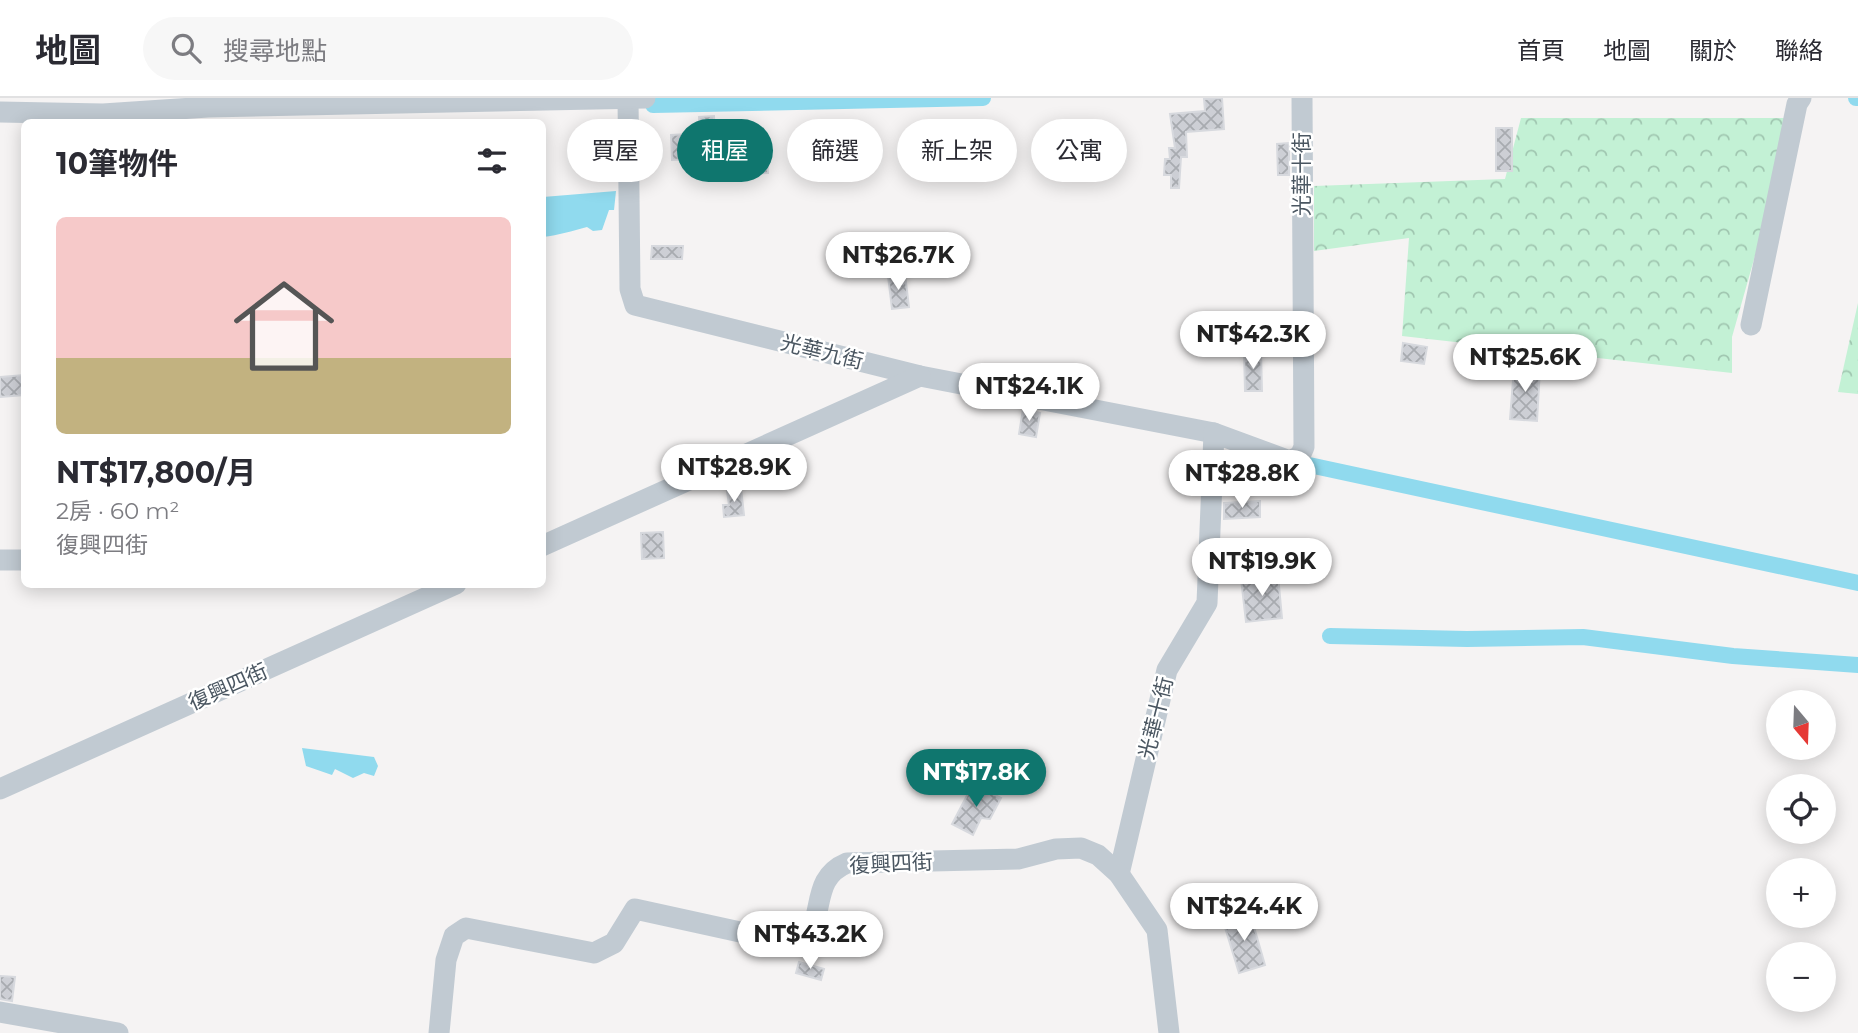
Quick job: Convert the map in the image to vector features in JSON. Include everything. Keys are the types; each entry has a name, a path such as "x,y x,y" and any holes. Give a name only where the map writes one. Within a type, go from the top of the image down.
{"street":[{"name":"光華九街","path":"628,98 629,289 635,305 920,376 1214,433"},
{"path":"0,112 103,114 208,107 645,98"},
{"name":"光華十街","path":"1119,874 1167,670 1206,603 1214,433 1290,461 1300,456 1304,447 1302,98"},
{"path":"1751,325 1797,104 1801,98"},
{"path":"546,544 920,376"},
{"path":"0,561 21,560"},
{"name":"復興四街","path":"0,789 447,588"},
{"name":"復興四街","path":"439,1033 446,960 454,936 466,928 594,953 614,943 635,909 795,944 806,941 814,929 825,879 833,869 846,863 1018,859 1056,849 1081,848 1098,855 1119,874 1157,930 1169,1033"},
{"path":"0,1012 118,1033"}],"green space":[{"path":"1521,118 1794,118 1732,337 1732,373 1402,336 1409,238 1314,251 1314,186 1505,179"},
{"path":"1858,303 1858,394 1838,392"}],"water":[{"path":"616,191 614,210 609,210 602,230 593,231 587,227 546,236 546,197"},
{"path":"302,748 374,757 378,766 374,776 364,773 353,778 335,769 332,775 306,766"}],"building":[{"path":"1222,98 1224,129 1186,132 1187,157 1181,157 1179,188 1171,188 1171,175 1164,175 1165,159 1170,159 1169,148 1175,148 1170,114 1205,111 1204,99"},
{"path":"714,116 714,119 699,119"},
{"path":"1496,128 1512,128 1512,171 1496,171"},
{"path":"671,135 677,135 677,160 672,160"},
{"path":"1289,143 1289,175 1278,175 1277,144"},
{"path":"652,246 683,246 682,259 651,259"},
{"path":"905,274 909,307 892,309 888,276"},
{"path":"1403,343 1427,347 1424,364 1401,361"},
{"path":"1244,351 1261,351 1262,391 1245,391"},
{"path":"1514,367 1540,369 1537,421 1510,419"},
{"path":"21,375 21,395 0,397 0,377"},
{"path":"1023,409 1040,413 1036,437 1019,434"},
{"path":"741,488 744,515 724,517 723,505 729,505 727,491"},
{"path":"1260,501 1260,517 1224,519 1224,503"},
{"path":"663,532 664,558 642,559 641,533"},
{"path":"1228,546 1259,546 1259,558 1228,559"},
{"path":"1278,575 1282,618 1246,622 1241,579"},
{"path":"973,784 1001,798 990,819 981,818 973,835 952,824"},
{"path":"1250,913 1265,965 1239,973 1223,921"},
{"path":"799,962 824,969 821,980 796,973"},
{"path":"0,976 15,977 12,1001 0,999"}],"waterway":[{"path":"653,105 983,98"},
{"path":"1286,460 1858,583"},
{"path":"1330,636 1467,639 1583,637 1733,656 1858,665"}]}
